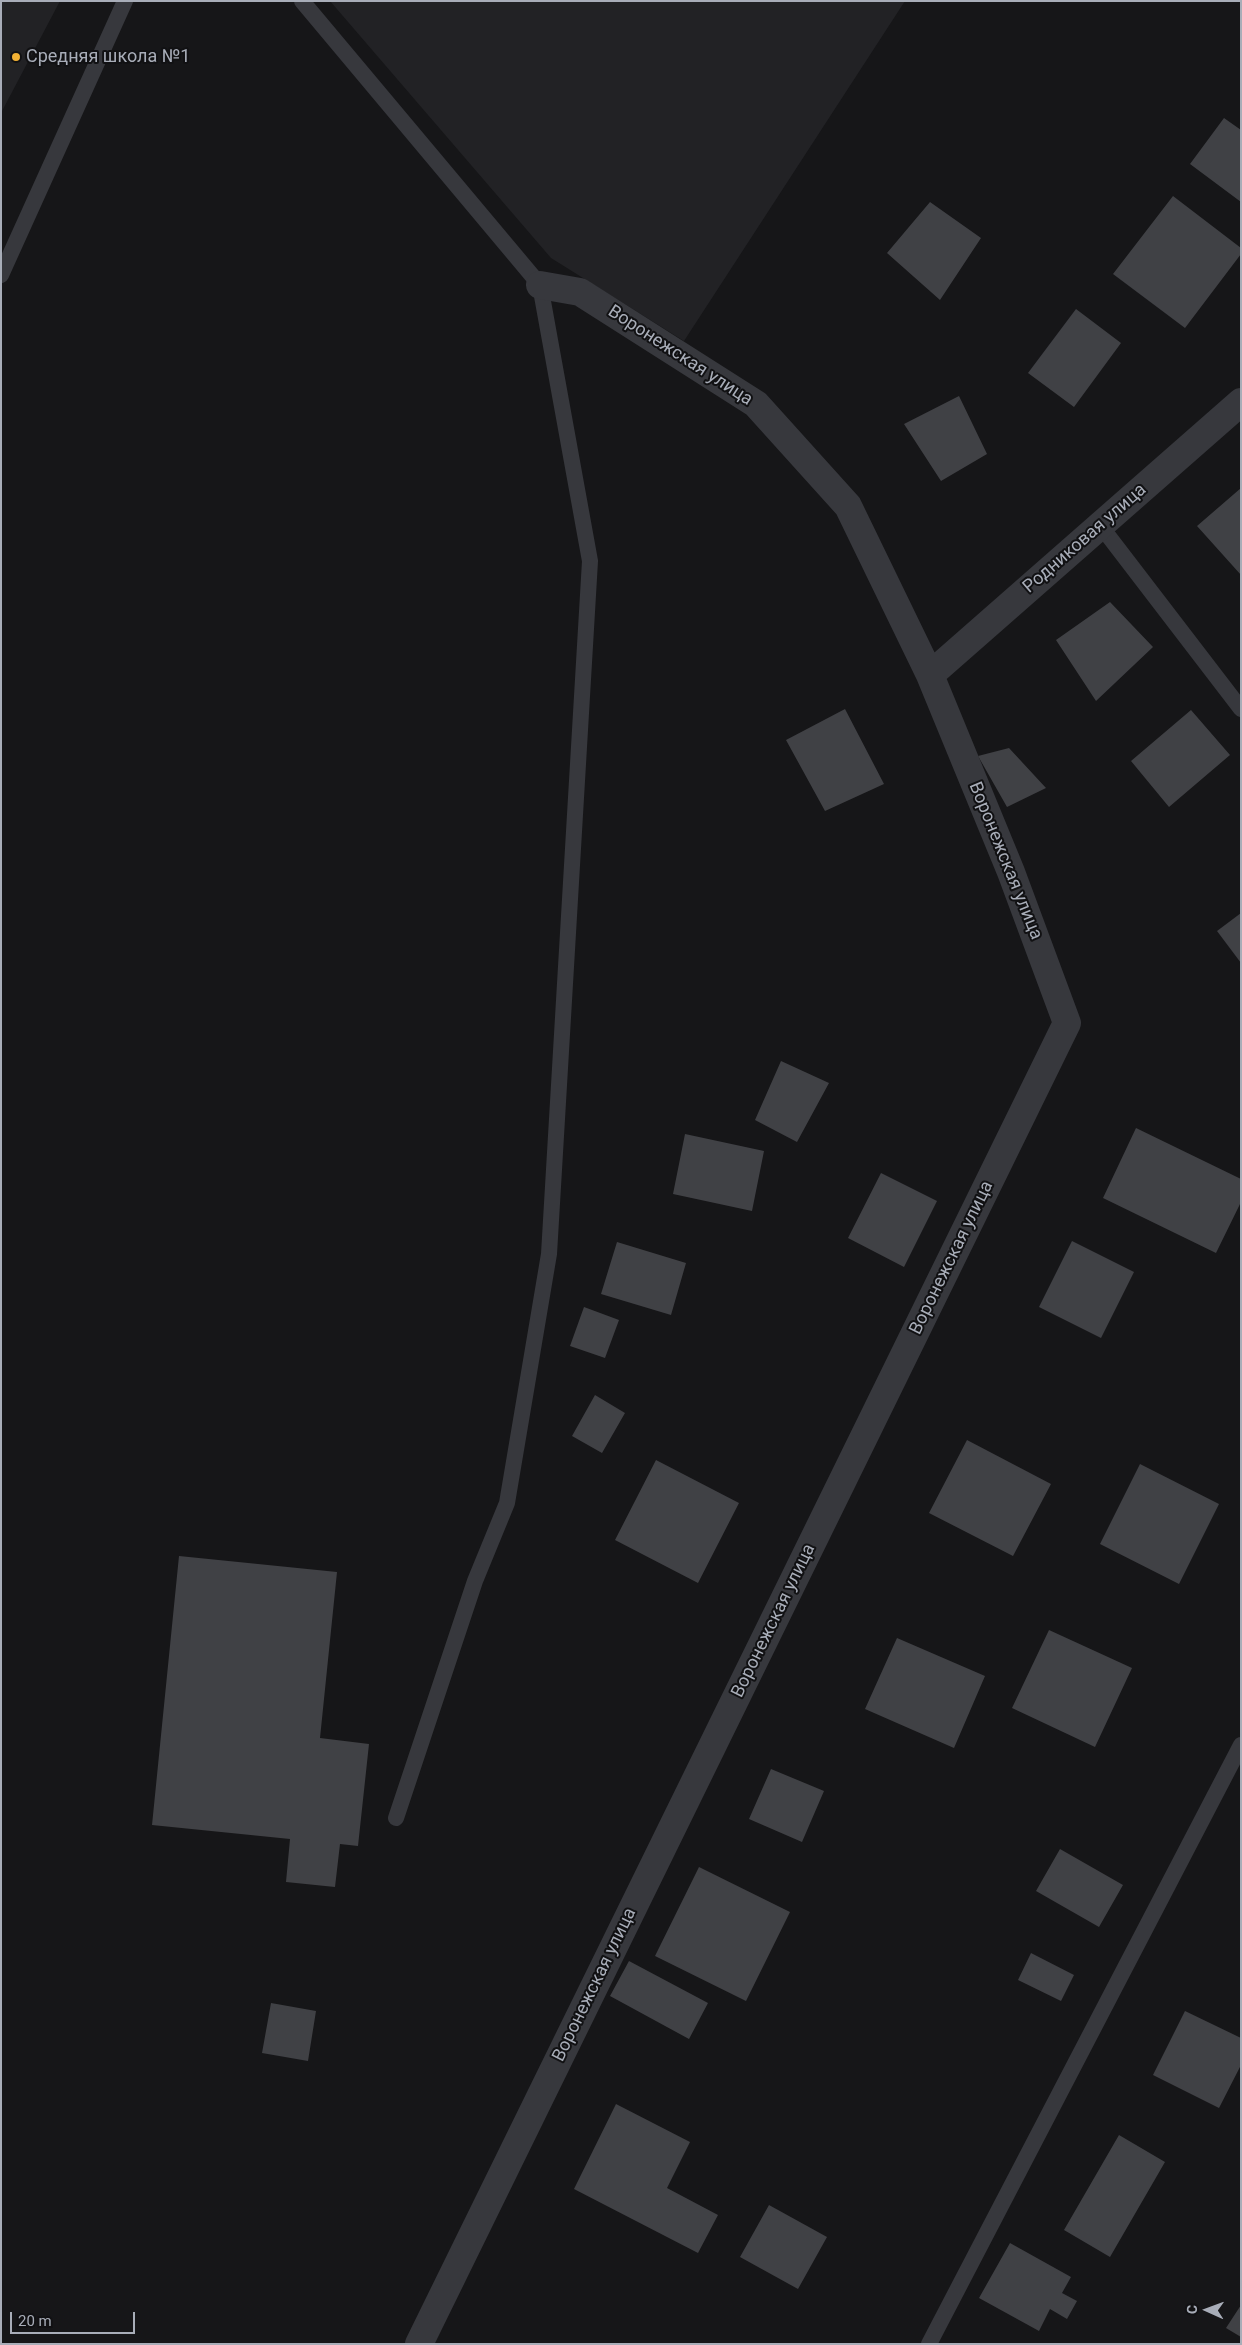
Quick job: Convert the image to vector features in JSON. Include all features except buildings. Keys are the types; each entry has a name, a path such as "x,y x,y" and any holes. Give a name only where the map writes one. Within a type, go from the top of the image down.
{"street":[{"name":"Воронежская улица","path":"419,2344 1068,1023 1011,872 930,675 848,506 756,404 580,292 540,284"},
{"name":"Родниковая улица","path":"930,675 1241,402"}],"lane":[{"path":"1,275 125,1"},
{"path":"302,1 540,284 590,561 549,1254 507,1503 475,1581 396,1818"},
{"path":"1100,525 1241,709"},
{"path":"929,2344 1241,1745"}],"shaded area":[{"name":"Средняя школа №1","path":"1,1 60,1 1,113"},
{"path":"330,1 905,1 684,341 551,258"}],"place":[{"name":"Средняя школа №1","path":"16,57"}]}
